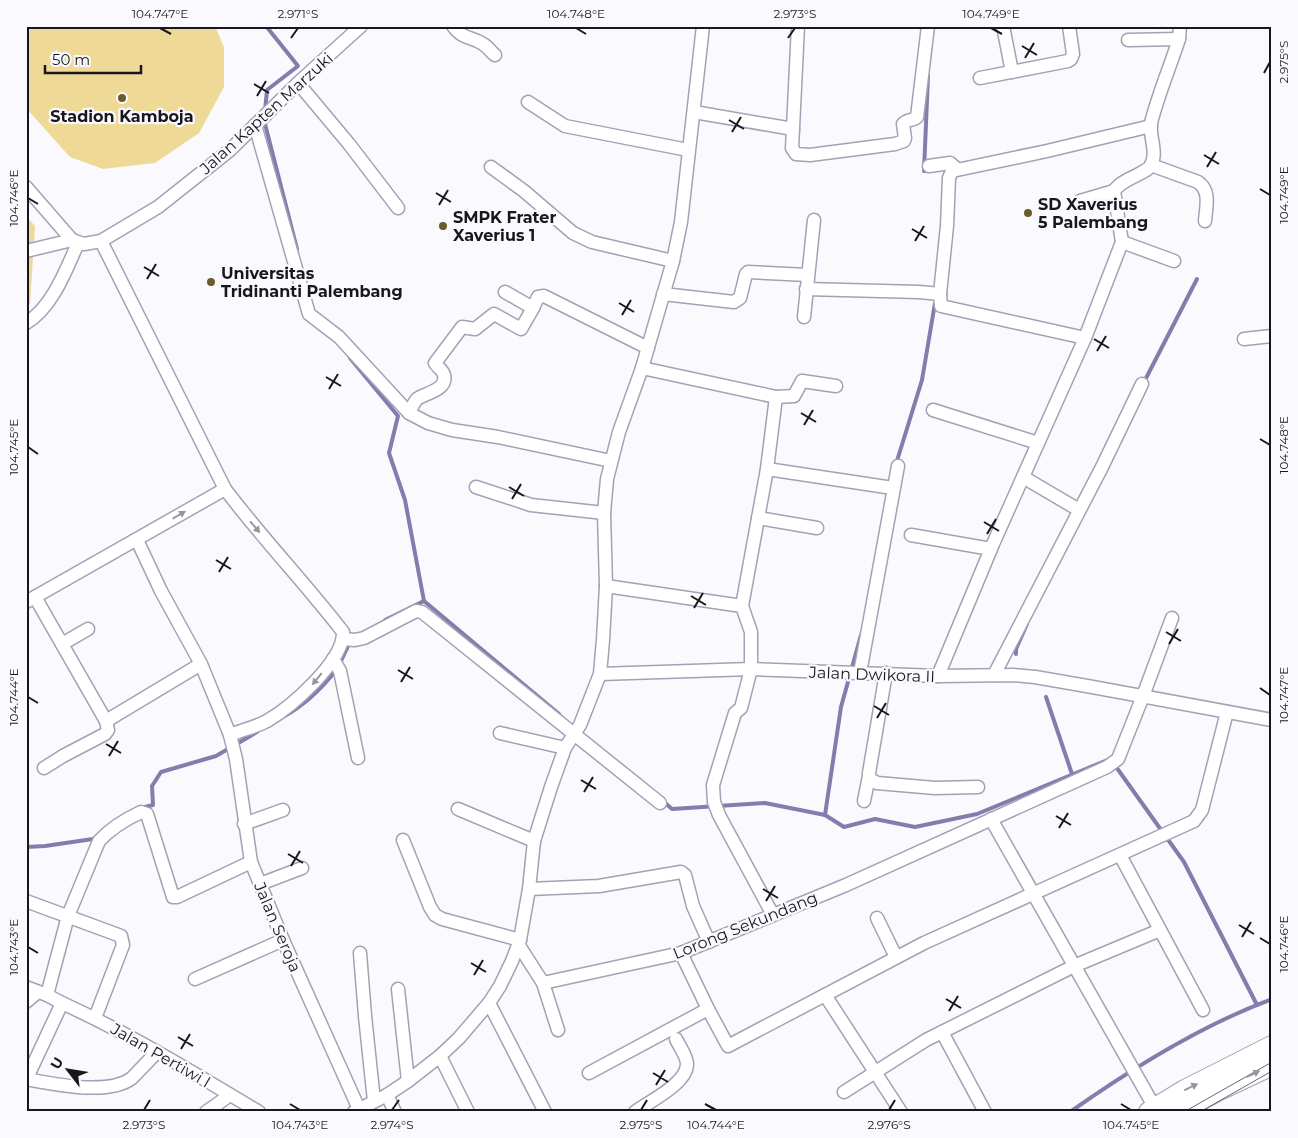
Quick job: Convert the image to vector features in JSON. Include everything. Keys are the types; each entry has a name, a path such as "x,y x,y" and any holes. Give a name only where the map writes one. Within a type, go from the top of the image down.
{"main road":[{"path":"1152,1110 1185,1090 1272,1046"},
{"path":"1178,1112 1272,1065"}],"street":[{"name":"Jalan Kapten Marzuki","path":"26,251 75,242 91,244 101,241 158,207 230,150 298,82 362,26"},
{"path":"453,26 458,34 486,45 495,56"},
{"path":"357,1110 387,1095 440,1056 474,1022 489,1003 506,974 519,942 529,889 534,841 565,748 577,730 600,674 606,586 604,513 607,479 619,432 642,368 673,261 681,222 703,26"},
{"path":"798,26 792,148 794,152 800,155 810,156 902,142 905,138 903,124 905,121 914,119 917,116 928,26"},
{"path":"1003,26 1012,72"},
{"path":"980,78 1072,59 1069,26"},
{"path":"938,676 991,549 1085,338 1122,242 1114,191 1117,186 1151,166 1154,146 1151,126 1179,33 1128,40"},
{"path":"298,82 398,208"},
{"path":"528,102 565,126 688,150"},
{"path":"694,112 793,129"},
{"path":"257,123 308,314 333,332 409,413 428,423 452,430 527,443 611,462"},
{"path":"1085,338 942,306 936,294 947,226 949,178 951,173 957,169 1048,151 1151,126"},
{"path":"929,166 950,163 957,169"},
{"path":"1151,166 1198,182 1204,186 1206,193 1205,221"},
{"path":"491,167 524,191 572,233 592,242 673,261"},
{"path":"26,187 75,242 49,302 40,313 26,323"},
{"path":"1080,201 1114,191"},
{"path":"804,316 814,220"},
{"path":"101,241 225,488 349,640"},
{"path":"1122,242 1174,261"},
{"path":"663,294 734,302 740,298 748,272 807,275"},
{"path":"806,289 936,294"},
{"path":"505,292 533,308"},
{"path":"409,413 417,399 435,392 443,382 444,372 435,363 462,327 476,329 494,314 521,328 538,297 544,296 648,348"},
{"path":"1244,339 1272,336"},
{"path":"642,368 776,397 794,396 802,381 836,386"},
{"path":"994,675 1142,384"},
{"path":"773,915 719,815 714,802 713,785 735,713 741,708 751,670 752,632 742,606 767,470 776,397"},
{"path":"934,410 1038,443"},
{"path":"853,673 898,466"},
{"path":"767,470 892,488"},
{"path":"1023,477 1079,510"},
{"path":"476,487 532,505 604,513"},
{"path":"44,768 105,734 108,730 106,721 62,644 31,600 225,488"},
{"path":"758,518 816,528"},
{"path":"911,535 991,549"},
{"name":"Jalan Seroja","path":"137,540 161,591 201,664 232,739 251,862 357,1110"},
{"path":"606,586 742,606"},
{"path":"349,640 364,638 416,611 420,611 577,730 660,803"},
{"path":"1143,696 1172,618"},
{"path":"62,644 88,629"},
{"path":"232,739 280,712 337,665 349,640"},
{"path":"106,721 201,664"},
{"path":"337,665 358,758"},
{"name":"Jalan Dwikora II","path":"600,674 751,670 1034,677 1227,712"},
{"path":"864,802 886,673"},
{"name":"Lorong Sekundang","path":"542,983 681,953 846,885 1107,767 1118,759 1143,696"},
{"path":"681,953 728,1046 924,943 1194,821 1202,810 1227,712 1272,720"},
{"path":"500,733 565,748"},
{"path":"869,776 872,781 877,783 935,788 978,787"},
{"path":"458,809 534,841"},
{"path":"244,824 283,810"},
{"path":"26,1002 37,991 99,841 124,820 142,812 148,815 173,897 177,897 251,862"},
{"path":"991,819 1135,1073 1152,1110"},
{"path":"403,840 435,915 442,919 519,942 542,983 558,1030"},
{"path":"1120,856 1203,1010"},
{"path":"260,884 302,868"},
{"path":"529,889 599,886 681,872 685,875 694,906 709,942"},
{"path":"26,901 121,936 123,945 95,1018"},
{"path":"877,918 896,957"},
{"path":"844,1092 942,1032 1074,966 1160,930"},
{"path":"195,979 283,940"},
{"path":"360,953 374,1101"},
{"path":"398,989 408,1080"},
{"name":"Jalan Pertiwi I","path":"37,991 95,1018 259,1112"},
{"path":"825,995 901,1112"},
{"path":"62,1003 26,1079 91,1088 111,1088 127,1082 157,1052"},
{"path":"489,1003 545,1112"},
{"path":"589,1072 708,1009"},
{"path":"942,1032 985,1112"},
{"path":"640,1110 658,1098 682,1077 687,1063 676,1039"},
{"path":"440,1056 468,1112"},
{"path":"206,1112 230,1095"},
{"path":"387,1095 395,1112"}],"shaded area":[{"name":"Stadion Kamboja","path":"26,26 215,26 224,47 224,87 199,133 155,163 103,169 70,157 26,108"},
{"path":"26,216 35,226 30,304 26,305"}],"waterway":[{"path":"265,111 267,90 298,66 266,26"},
{"path":"928,76 924,171 929,170"},
{"path":"264,120 297,249"},
{"path":"1143,384 1197,279"},
{"path":"896,464 922,380 935,303"},
{"path":"350,358 398,416 389,453 405,500 424,601 559,714"},
{"path":"385,620 424,601"},
{"path":"1016,654 1016,649 1027,624"},
{"path":"825,815 841,707 861,635"},
{"path":"340,663 350,642"},
{"path":"283,717 312,696 337,669"},
{"path":"1046,697 1072,774"},
{"path":"141,808 153,805 152,786 161,772 216,756 257,732"},
{"path":"664,802 672,809 765,803 825,815 844,827 875,819 915,827 977,814 1110,759"},
{"path":"1114,764 1184,862 1257,1005"},
{"path":"26,847 93,839 98,836"},
{"path":"1070,1112 1142,1064 1193,1035 1272,999"}],"tram line":[{"path":"1184,1112 1272,1062"},
{"path":"1200,1112 1272,1071"}],"place":[{"name":"Stadion Kamboja","path":"122,98"},
{"name":"SD Xaverius 5 Palembang","path":"1028,213"},
{"name":"SMPK Frater Xaverius 1","path":"443,226"},
{"name":"Universitas Tridinanti Palembang","path":"211,282"}]}
